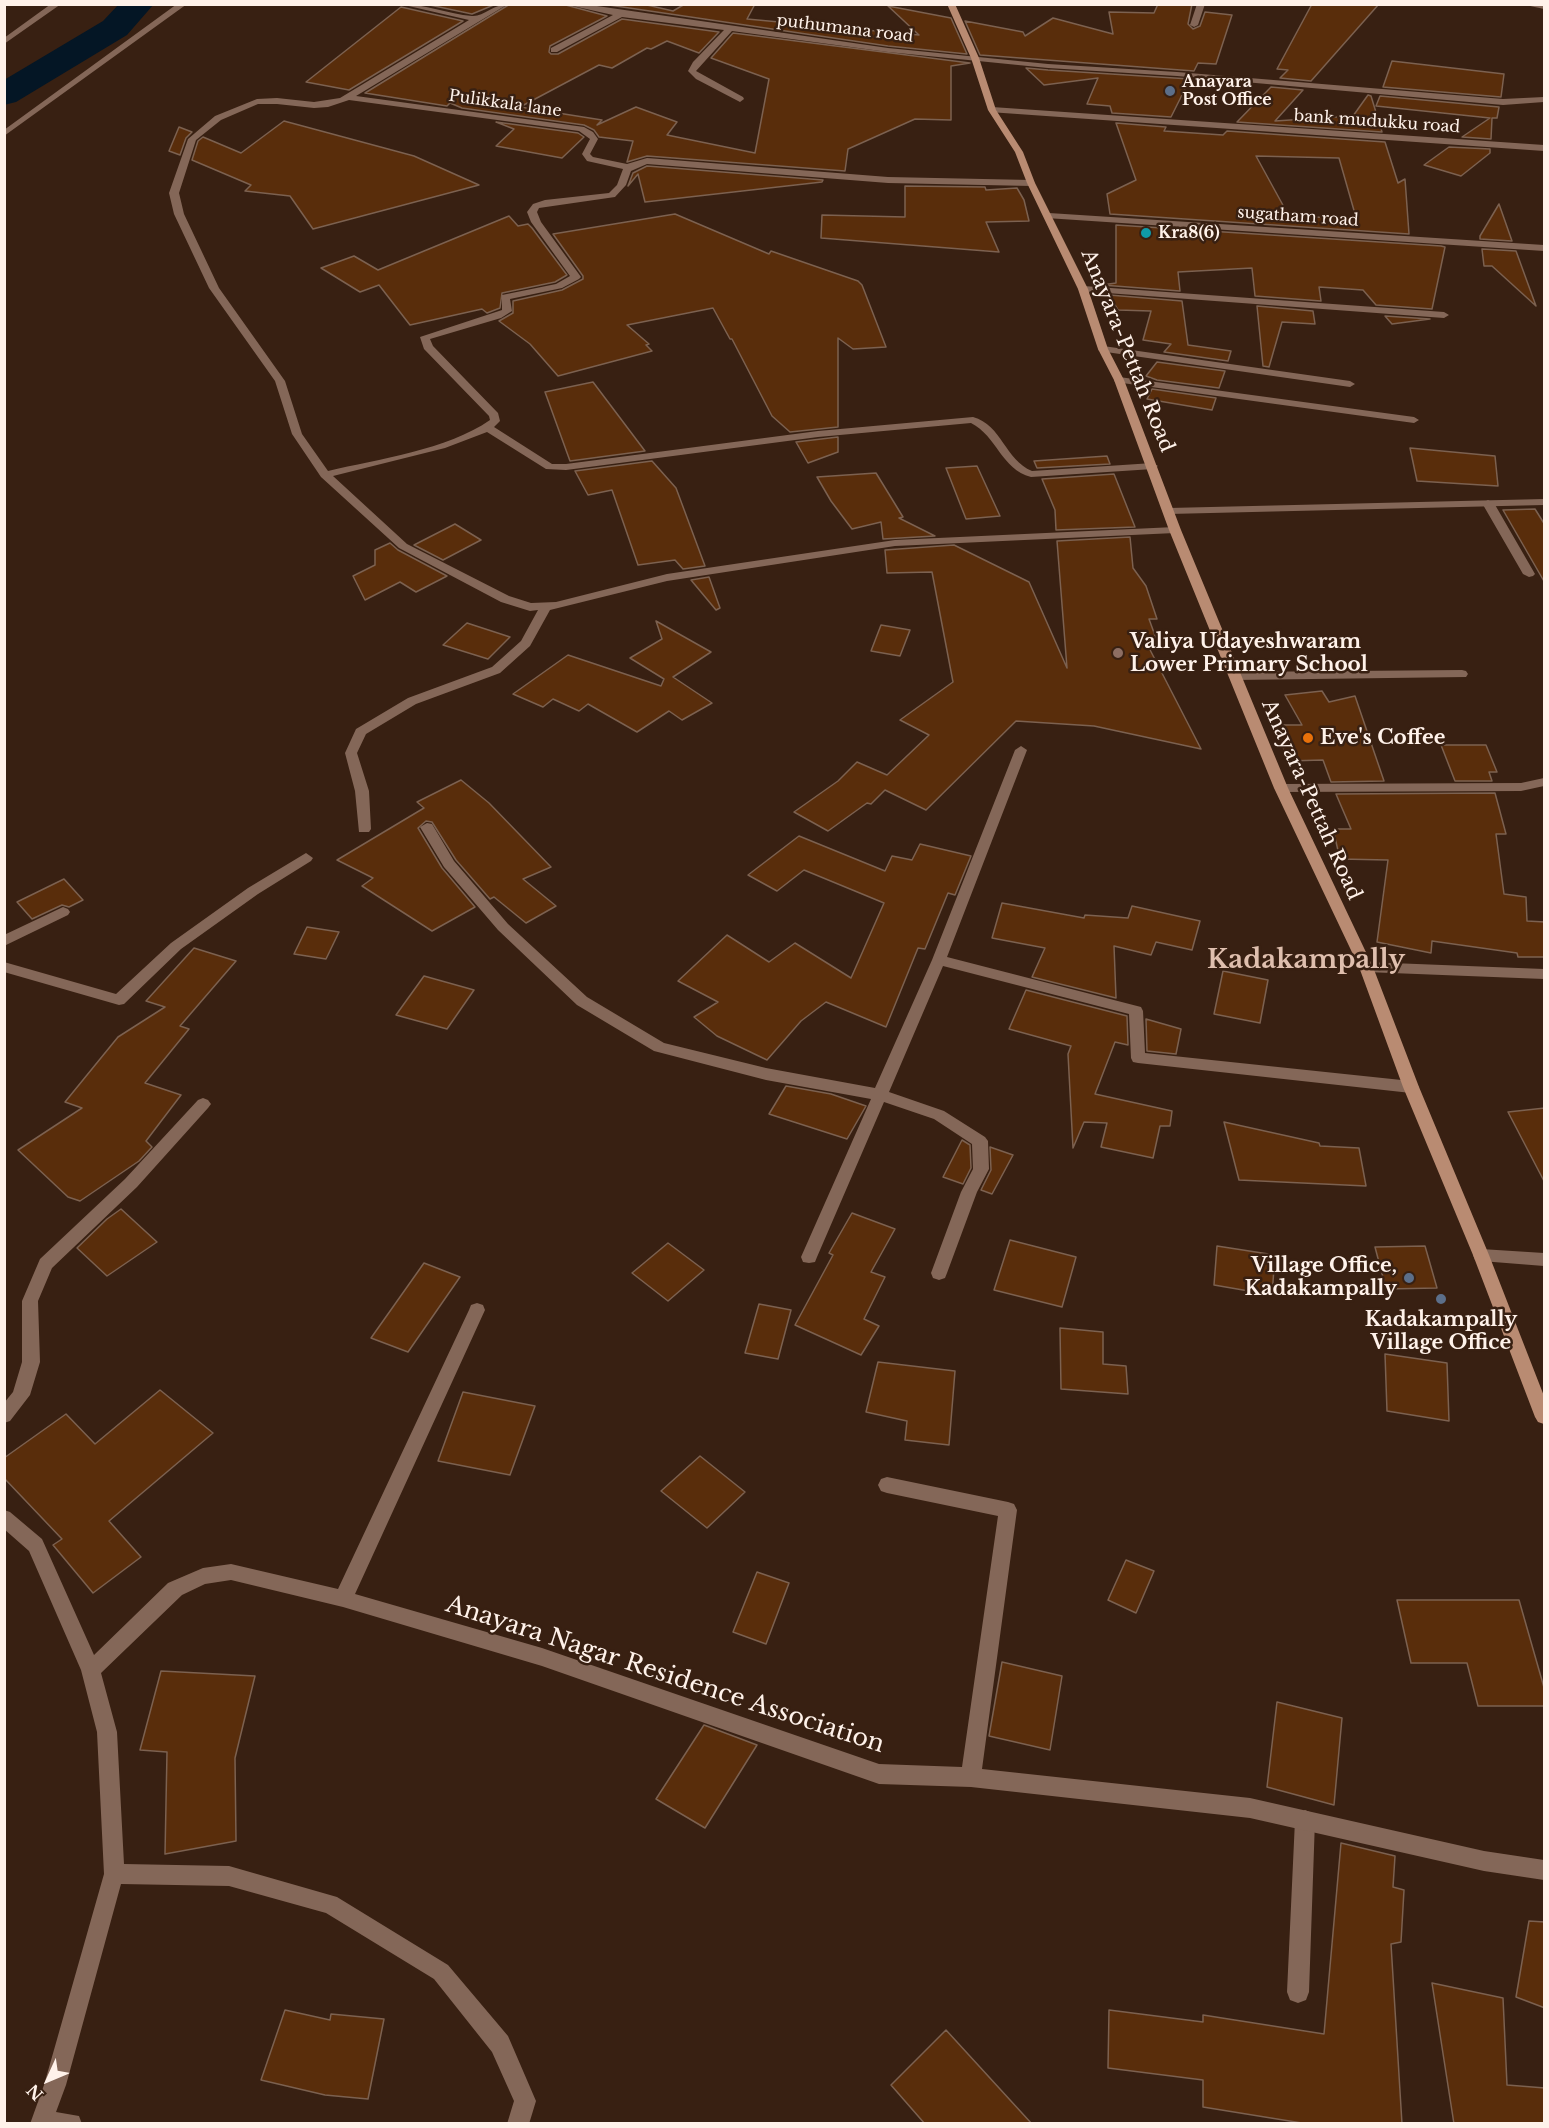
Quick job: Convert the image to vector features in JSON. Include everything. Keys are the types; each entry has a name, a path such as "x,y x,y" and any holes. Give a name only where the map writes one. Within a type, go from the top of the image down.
{"main road":[{"name":"Anayara-Pettah Road","path":"951,4 975,58 992,110 1019,153 1031,183 1083,289 1103,349 1119,380 1154,466 1175,531 1281,788 1366,967 1411,1087 1545,1417"}],"street":[{"path":"4,42 57,4"},
{"path":"4,134 183,4"},
{"path":"404,4 476,19"},
{"path":"504,4 348,97 328,105 277,101 257,102 218,118 192,139 174,193 179,214 214,288 280,381 297,434 325,475 403,546 505,599 530,607 546,606 667,579 895,543 1175,531"},
{"name":"puthumana road","path":"568,4 621,14 888,50 1503,102 1545,100"},
{"path":"1194,25 1201,4"},
{"path":"1525,4 1545,7"},
{"path":"554,50 621,14"},
{"path":"730,29 692,71 740,99"},
{"name":"Pulikkala lane","path":"348,97 581,129 594,139 586,154 590,159 627,167"},
{"name":"bank mudukku road","path":"992,110 1545,148"},
{"path":"325,475 457,440 488,428 495,421 494,415 428,347 425,337 497,316 507,311 505,297 559,286 576,278 536,222 532,212 536,206 545,203 612,195 618,191 627,167 636,162 888,180 1031,183"},
{"name":"sugatham road","path":"1049,216 1545,248"},
{"path":"1083,289 1444,315"},
{"path":"1103,349 1350,384"},
{"path":"1119,380 1414,420"},
{"path":"488,428 550,467 566,467 818,434 973,420 982,423 990,431 1013,465 1021,472 1031,474 1154,466"},
{"path":"1169,511 1545,502"},
{"path":"1488,503 1529,574"},
{"path":"364,829 365,807 360,776 351,753 361,732 427,694 496,670 526,643 546,606"},
{"path":"1235,676 1462,674"},
{"path":"809,1257 939,960 1021,750"},
{"path":"1281,788 1467,789 1521,786 1545,782"},
{"path":"427,827 449,864 503,927 582,1001 659,1047 766,1074 880,1095 939,1115 980,1141 981,1169 969,1192 939,1273"},
{"path":"4,967 119,1000 176,946 253,891 306,858"},
{"path":"4,941 63,912"},
{"path":"939,960 1137,1011 1138,1058 1411,1087"},
{"path":"1366,967 1545,974"},
{"path":"4,1416 21,1395 28,1373 31,1362 30,1301 46,1264 131,1183 203,1104"},
{"path":"1481,1255 1545,1260"},
{"path":"343,1599 477,1310"},
{"path":"887,1485 1008,1510 971,1777"},
{"path":"4,1518 36,1545 91,1670 107,1732 114,1874 55,2085 41,2123 71,2124"},
{"name":"Anayara Nagar Residence Association","path":"91,1670 175,1588 203,1576 231,1572 343,1599 542,1657 879,1774 971,1777 1250,1808 1484,1861 1545,1870"},
{"path":"1298,1992 1305,1820"},
{"path":"114,1874 229,1876 330,1904 441,1972 500,2044 525,2101 518,2124"}],"building":[{"path":"425,4 496,4 472,14"},
{"path":"510,4 562,4 607,16 550,46 551,54 558,54 622,19 719,32 699,53 667,41 651,49 647,48 612,68 599,65 520,107 602,120 597,125 636,107 677,122 667,135 755,153 769,79 711,58 733,33 970,63 951,66 951,120 915,119 848,149 845,171 647,156 627,162 633,141 599,137 594,130 584,125 462,108 450,103 447,106 365,93"},
{"path":"602,4 647,5 673,11 685,4 755,4 747,19 919,35 888,6 951,18 967,54 888,46"},
{"path":"1158,4 1192,4 1188,24 1193,29 1200,26 1205,12 1232,15 1216,64 1198,63 1194,71 980,55 965,21 1023,32 1025,36 1053,18 1113,34 1109,12 1154,13"},
{"path":"1312,4 1379,4 1311,81 1280,78 1288,70 1277,69"},
{"path":"401,7 463,21 349,90 306,82"},
{"path":"1392,61 1504,74 1501,97 1383,87"},
{"path":"1026,68 1190,79 1171,117 1112,113 1110,106 1087,104 1098,78 1044,85"},
{"path":"1271,87 1303,90 1275,121 1353,116 1368,95 1371,96 1382,132 1237,122"},
{"path":"1380,96 1499,107 1497,118 1492,118 1491,139 1462,137 1490,118 1376,106"},
{"path":"284,121 414,156 479,185 313,229 290,196 245,191 251,185 192,160 198,141 203,137 241,153"},
{"path":"496,122 578,133 584,137 562,158 496,146 514,129"},
{"path":"1116,123 1166,127 1164,131 1223,135 1227,131 1385,142 1398,183 1405,179 1409,234 1110,214 1107,194 1136,180","holes":["1256,156 1339,158 1357,221 1325,217 1290,218"]},
{"path":"179,127 192,132 186,138 180,155 169,151"},
{"path":"1449,147 1490,149 1490,153 1461,176 1424,165"},
{"path":"647,166 823,180 822,182 645,202 638,174 628,186 633,173"},
{"path":"905,186 985,187 986,190 1017,188 1024,200 1029,221 986,222 999,252 821,238 822,215 905,217"},
{"path":"1499,204 1512,241 1480,239 1480,236"},
{"path":"675,214 769,254 771,251 858,281 862,285 886,347 853,349 838,338 838,427 790,432 772,416 732,339 713,308 627,325 649,344 646,345 652,351 558,376 530,344 499,321 513,313 513,301 562,290 583,279 553,234"},
{"path":"509,216 518,226 528,224 532,228 567,275 555,282 502,293 500,308 487,313 482,309 410,325 379,285 360,292 321,268 354,256 378,270"},
{"path":"1116,225 1445,247 1432,309 1376,305 1363,290 1319,287 1321,301 1255,296 1252,268 1178,272 1180,291 1102,285 1116,283"},
{"path":"1482,249 1516,251 1536,306 1492,266 1484,266"},
{"path":"1109,295 1182,301 1188,345 1231,351 1228,361 1164,352 1171,344 1143,340 1151,311 1118,310"},
{"path":"1257,306 1313,311 1315,324 1282,322 1269,367 1263,366"},
{"path":"1385,316 1430,319 1392,324"},
{"path":"1157,362 1225,371 1219,388 1157,380 1146,376"},
{"path":"593,382 645,451 570,461 545,392"},
{"path":"1152,389 1216,398 1212,410 1147,399"},
{"path":"838,437 838,452 808,463 796,442"},
{"path":"1410,448 1495,456 1498,486 1417,481"},
{"path":"1107,456 1110,464 1037,468 1034,461"},
{"path":"652,461 676,488 705,566 683,569 675,560 638,565 612,490 588,495 575,471"},
{"path":"977,466 1000,516 966,519 946,468"},
{"path":"876,473 903,517 899,518 935,536 883,539 881,522 852,529 817,477"},
{"path":"1114,474 1135,527 1056,530 1055,510 1042,479"},
{"path":"1535,509 1545,525 1545,583 1503,510"},
{"path":"455,524 481,540 443,560 414,545"},
{"path":"1130,537 1133,568 1146,586 1157,619 1149,619 1157,641 1146,642 1201,749 1094,726 1016,721 926,810 885,790 871,804 867,803 828,831 794,812 838,781 857,762 887,775 929,735 900,720 953,682 932,572 887,573 885,550 954,545 1029,582 1067,668 1057,541"},
{"path":"390,543 398,550 447,576 416,592 400,582 365,600 353,576 375,565 375,550"},
{"path":"709,577 720,608 716,610 691,580"},
{"path":"656,621 711,652 673,677 712,703 682,720 669,711 637,732 588,704 579,711 553,699 543,707 513,694 568,655 661,686 664,679 630,658 662,639"},
{"path":"467,623 510,637 488,659 443,645"},
{"path":"881,625 910,630 900,656 871,651"},
{"path":"1322,691 1329,702 1355,696 1384,781 1331,782 1323,760 1287,761 1277,725 1302,725 1285,695"},
{"path":"1441,745 1486,745 1497,772 1489,772 1492,781 1455,781"},
{"path":"461,780 489,803 551,867 523,879 556,906 526,923 494,897 490,899 456,860 432,822 426,821 418,828 442,868 475,907 432,931 362,886 373,878 337,860 424,808 417,802"},
{"path":"1495,793 1506,834 1496,834 1504,894 1526,897 1527,921 1545,922 1545,957 1518,957 1517,953 1432,941 1431,953 1377,942 1388,860 1340,859 1333,829 1351,829 1336,794"},
{"path":"799,836 885,871 892,856 912,860 920,844 971,856 955,895 948,893 925,949 918,948 886,1027 826,1002 801,1021 767,1060 717,1036 694,1017 718,1002 678,981 727,935 769,962 795,943 851,978 884,903 804,870 777,891 748,875"},
{"path":"64,879 83,900 69,907 62,905 32,919 17,902"},
{"path":"1002,903 1084,918 1085,915 1128,918 1132,906 1200,921 1192,950 1156,942 1151,955 1114,946 1116,998 1032,977 1045,948 992,938"},
{"path":"307,927 339,932 326,959 294,954"},
{"path":"194,948 236,961 180,1026 189,1029 145,1083 181,1095 146,1141 152,1147 139,1161 80,1201 68,1197 18,1150 82,1108 65,1102 118,1037 165,1007 146,1001"},
{"path":"1223,971 1268,980 1260,1023 1214,1014"},
{"path":"424,976 474,990 447,1029 396,1015"},
{"path":"1026,990 1127,1016 1128,1045 1115,1042 1095,1094 1172,1111 1170,1126 1160,1126 1153,1158 1101,1147 1107,1123 1084,1122 1073,1148 1068,1054 1071,1046 1009,1029"},
{"path":"1146,1019 1181,1029 1176,1054 1147,1051"},
{"path":"786,1086 831,1094 866,1106 847,1139 769,1114"},
{"path":"1545,1108 1545,1183 1508,1112"},
{"path":"1224,1122 1319,1143 1320,1146 1359,1148 1366,1186 1239,1180"},
{"path":"962,1140 970,1145 971,1168 963,1184 943,1177"},
{"path":"990,1147 1013,1155 992,1194 981,1190 991,1170"},
{"path":"121,1209 157,1242 107,1276 77,1248 107,1219"},
{"path":"852,1213 895,1229 871,1272 885,1277 864,1319 879,1326 861,1355 795,1325 833,1255 829,1253"},
{"path":"1010,1240 1076,1257 1062,1307 994,1290"},
{"path":"668,1243 704,1270 668,1301 632,1273"},
{"path":"1217,1246 1275,1255 1272,1295 1214,1285"},
{"name":"Village Office, Kadakampally","path":"1425,1246 1437,1288 1386,1289 1375,1247"},
{"path":"424,1263 460,1277 408,1352 371,1338"},
{"path":"759,1304 791,1310 778,1359 745,1353"},
{"path":"1060,1328 1103,1332 1103,1364 1126,1366 1128,1394 1061,1389"},
{"path":"1385,1354 1447,1363 1449,1421 1387,1411"},
{"path":"878,1362 955,1371 949,1445 905,1440 907,1421 866,1412"},
{"path":"160,1390 213,1433 109,1521 141,1557 93,1593 53,1545 62,1539 4,1478 4,1458 66,1414 95,1444"},
{"path":"463,1392 535,1406 510,1475 438,1461"},
{"path":"700,1456 745,1492 707,1528 661,1491"},
{"path":"1126,1560 1154,1571 1136,1613 1108,1600"},
{"path":"757,1572 789,1583 766,1644 733,1632"},
{"path":"1397,1600 1519,1600 1545,1691 1545,1706 1478,1706 1467,1663 1411,1663"},
{"path":"1002,1662 1062,1676 1050,1750 989,1736"},
{"path":"161,1671 255,1676 235,1758 236,1841 165,1854 167,1752 140,1750"},
{"path":"1277,1702 1342,1718 1334,1805 1267,1787"},
{"path":"704,1725 757,1745 705,1828 656,1799"},
{"path":"1341,1843 1395,1856 1393,1887 1404,1890 1401,1942 1391,1944 1402,2124 1308,2124 1203,2107 1203,2080 1108,2068 1109,2010 1203,2022 1203,2015 1324,2034"},
{"path":"1529,1921 1545,1922 1545,2008 1516,1997"},
{"path":"1432,1983 1503,1998 1507,2085 1545,2088 1545,2124 1454,2124"},
{"path":"285,2010 330,2020 331,2014 384,2019 368,2099 325,2095 261,2080"},
{"path":"946,2030 1032,2124 925,2124 891,2085"}],"waterway":[{"path":"4,95 115,28 138,4"}],"place":[{"name":"Anayara Post Office","path":"1170,91"},
{"name":"Kra8(6)","path":"1146,233"},
{"name":"Valiya Udayeshwaram Lower Primary School","path":"1118,653"},
{"name":"Eve's Coffee","path":"1308,738"},
{"name":"Village Office, Kadakampally","path":"1409,1278"},
{"name":"Kadakampally Village Office","path":"1441,1299"}],"district":[{"name":"Kadakampally","path":"1306,961"}]}
